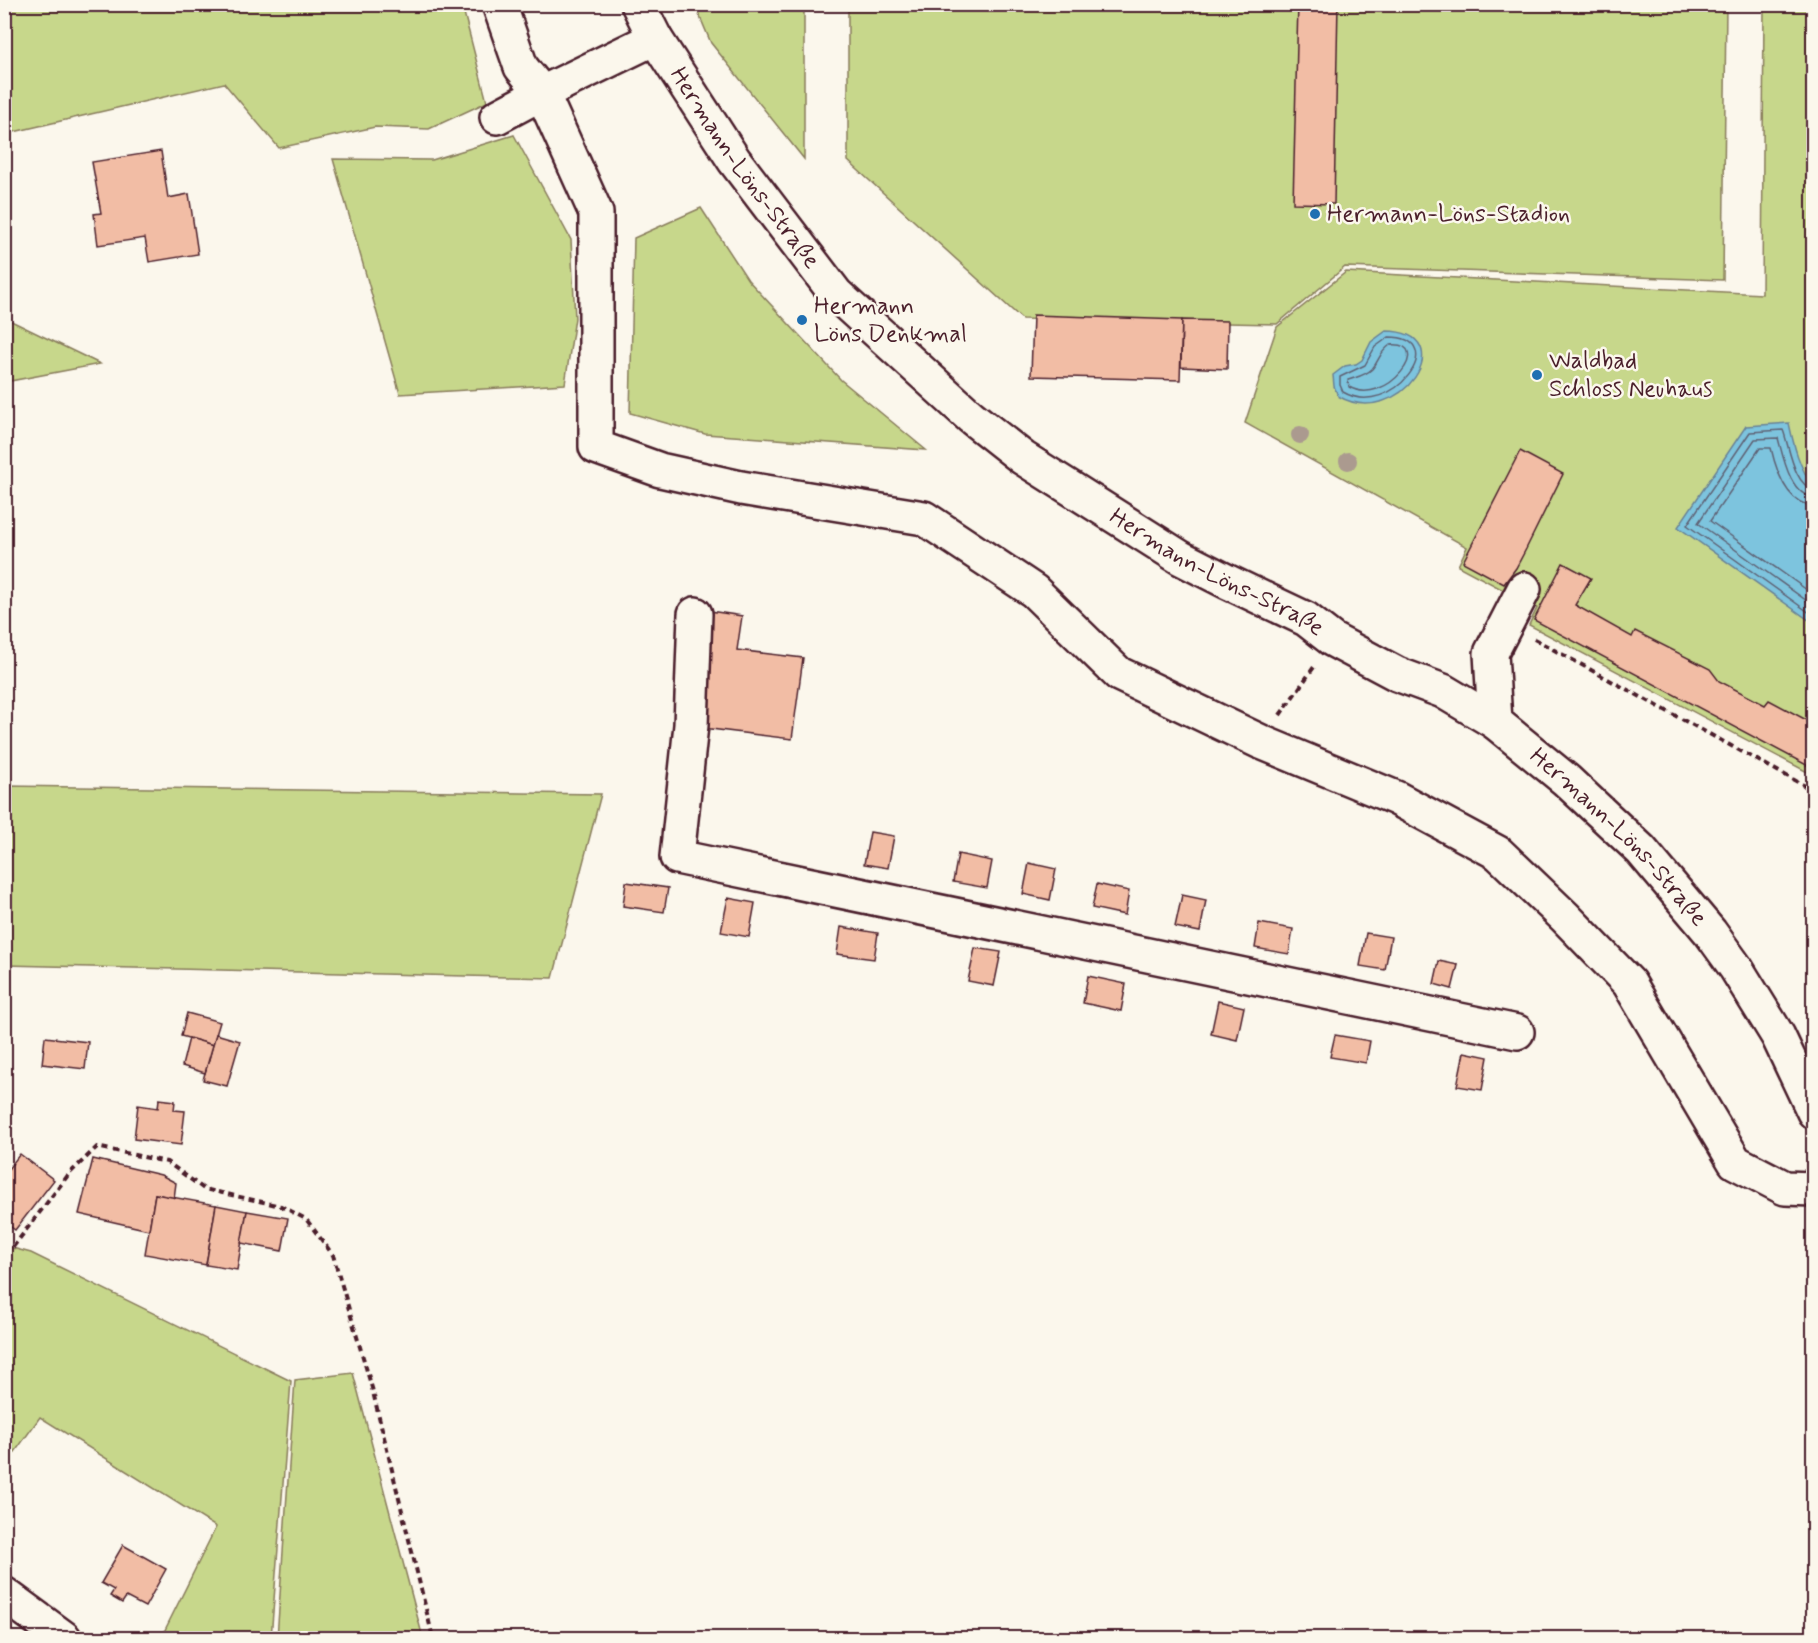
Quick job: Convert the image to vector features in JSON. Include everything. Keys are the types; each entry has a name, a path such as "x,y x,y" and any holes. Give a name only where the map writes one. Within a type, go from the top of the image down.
{"street":[{"path":"499,4 521,67 542,93 596,213 596,447 660,470 741,488 924,518 1034,591 1119,675 1261,742 1396,798 1498,853 1566,917 1629,983 1735,1162 1785,1188 1814,1190"},
{"name":"Hermann-Löns-Straße","path":"638,4 655,38 734,160 836,294 971,417 1023,458 1181,558 1306,619 1333,640 1397,674 1443,691 1495,722 1566,780 1641,849 1737,968 1778,1036 1814,1112"},
{"path":"496,117 655,38"},
{"path":"1495,722 1491,653 1524,589"},
{"path":"695,614 692,725 677,857 1517,1032"},
{"path":"4,1594 64,1638"}],"path":[{"path":"1507,624 1807,787 1814,793"},
{"path":"1261,742 1319,659"},
{"path":"13,1247 69,1174 97,1147 167,1162 204,1189 281,1206 306,1219 333,1255 372,1388 433,1638"}],"green space":[{"path":"4,5 462,5 487,102 429,129 375,127 279,148 224,83 5,134"},
{"path":"695,5 804,5 804,159 711,43"},
{"name":"Hermann-Löns-Stadion","path":"848,5 1726,5 1723,280 1345,267 1277,324 1022,319 848,161"},
{"name":"Waldbad Schloss Neuhaus","path":"1764,5 1813,5 1813,775 1529,625 1537,608 1458,566 1467,547 1245,423 1277,327 1346,272 1762,294"},
{"path":"514,135 571,240 575,318 565,384 400,394 333,159 432,160"},
{"path":"701,208 748,280 841,380 926,450 705,434 630,413 634,238"},
{"path":"5,318 100,364 5,382"},
{"path":"5,786 601,794 553,978 5,965"},
{"path":"5,1246 31,1253 291,1381 271,1638 161,1638 216,1527 40,1417 5,1466"},
{"path":"353,1373 423,1638 277,1638 295,1380"}],"water":[{"path":"1386,331 1409,336 1421,347 1422,361 1415,377 1401,392 1383,401 1361,404 1338,396 1333,375 1345,366 1362,360 1371,342"},
{"path":"1789,423 1804,472 1813,487 1813,623 1678,527 1746,426"}],"building":[{"path":"1298,4 1338,4 1334,204 1293,203"},
{"path":"161,151 168,198 189,194 198,254 149,262 145,238 98,245 94,214 101,213 92,162"},
{"path":"1033,315 1182,320 1180,380 1031,376"},
{"path":"1182,320 1228,321 1227,369 1181,367"},
{"path":"1520,451 1563,474 1516,568 1504,584 1463,562"},
{"path":"1563,563 1591,578 1575,605 1632,637 1635,631 1710,669 1719,681 1765,705 1769,700 1814,724 1814,769 1534,620"},
{"path":"710,611 742,616 737,650 803,658 792,739 695,727"},
{"path":"870,832 894,836 888,868 864,864"},
{"path":"958,854 992,861 987,888 953,882"},
{"path":"1029,863 1056,869 1050,900 1023,894"},
{"path":"626,882 668,888 664,912 623,906"},
{"path":"1097,884 1129,891 1125,915 1092,908"},
{"path":"1182,895 1206,900 1200,932 1175,927"},
{"path":"728,898 755,903 749,937 721,932"},
{"path":"1259,923 1293,929 1289,954 1255,948"},
{"path":"841,927 878,933 874,959 837,954"},
{"path":"1366,933 1391,937 1385,970 1360,966"},
{"path":"975,948 1001,952 994,986 968,981"},
{"path":"1439,961 1458,965 1452,989 1434,984"},
{"path":"1088,976 1126,984 1121,1011 1083,1003"},
{"path":"1218,1001 1244,1007 1237,1040 1211,1034"},
{"path":"187,1013 220,1022 213,1045 181,1036"},
{"path":"216,1034 240,1041 227,1086 203,1080"},
{"path":"1335,1035 1370,1041 1366,1063 1330,1057"},
{"path":"45,1037 88,1042 85,1069 42,1064"},
{"path":"189,1038 213,1045 205,1073 182,1066"},
{"path":"1464,1052 1488,1057 1482,1090 1457,1086"},
{"path":"159,1099 175,1101 174,1110 185,1111 181,1145 134,1139 138,1105 158,1108"},
{"path":"20,1154 54,1180 15,1230 4,1222 4,1174"},
{"path":"93,1159 161,1175 176,1183 174,1198 155,1194 149,1230 79,1214"},
{"path":"155,1194 216,1205 206,1265 145,1254"},
{"path":"216,1205 247,1211 237,1270 206,1265"},
{"path":"247,1211 288,1218 282,1251 241,1243"},
{"path":"123,1545 166,1569 145,1607 126,1597 122,1603 110,1596 114,1590 101,1583"}],"place":[{"name":"Hermann-Löns-Stadion","path":"1315,214"},
{"name":"Hermann Löns Denkmal","path":"802,320"},
{"name":"Waldbad Schloss Neuhaus","path":"1537,375"}]}
